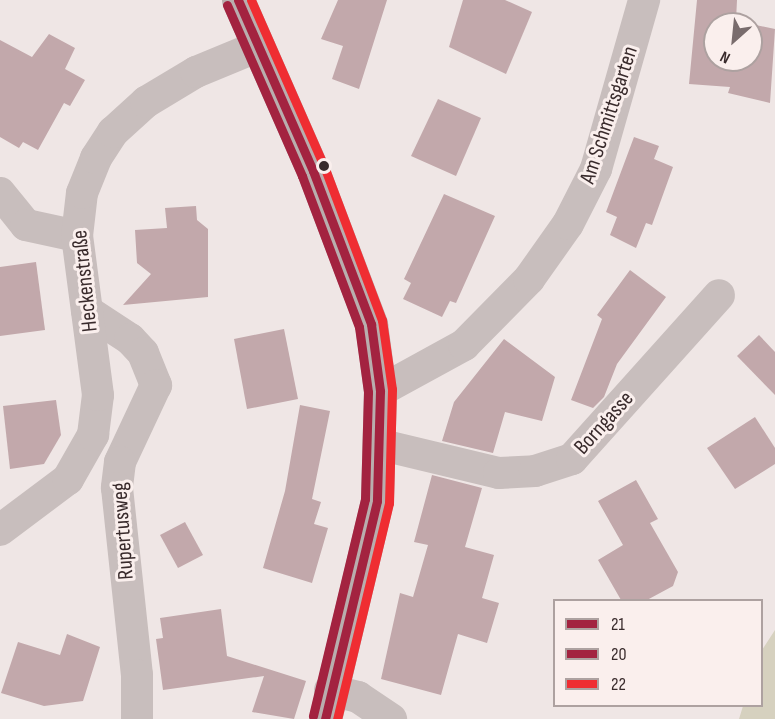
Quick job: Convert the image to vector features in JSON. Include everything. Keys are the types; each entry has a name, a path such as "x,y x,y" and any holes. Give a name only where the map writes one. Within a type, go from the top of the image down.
{"main road":[{"path":"238,0 259,46 370,324 380,391 382,446 366,556 327,704"}],"street":[{"name":"Am Schmittsgarten","path":"380,391 464,345 529,279 568,224 596,169 644,0"},
{"name":"Heckenstraße","path":"0,530 68,479 87,450 98,395 77,236 82,192 113,132 146,102 196,72 259,46"},
{"path":"0,193 26,225 77,236"},
{"name":"Borngasse","path":"382,446 499,473 535,471 573,459 719,295"},
{"name":"Rupertusweg","path":"87,311 130,339 155,374 156,385 120,462 117,488 137,675 137,719"},
{"path":"327,704 358,697 391,719"}],"shaded area":[{"path":"775,630 775,719 739,719 743,707 763,707 763,648"}],"building":[{"path":"338,0 387,0 359,89 332,79 343,46 321,39"},
{"path":"463,0 505,0 532,12 506,74 449,47"},
{"path":"697,0 737,0 736,12 703,12 703,72 763,72 763,26 775,29 770,103 728,93 730,87 689,84"},
{"path":"49,34 75,48 65,69 85,80 70,106 64,103 38,150 23,142 19,148 0,137 0,40 32,57"},
{"path":"438,99 481,118 456,176 411,156"},
{"path":"634,137 659,146 654,159 673,167 652,225 646,223 636,248 610,235 617,217 606,212"},
{"path":"444,194 495,216 456,303 450,301 442,317 403,299 411,283 404,279"},
{"path":"196,206 197,220 208,229 208,297 123,305 151,274 137,263 135,230 167,228 165,208"},
{"path":"36,262 45,330 0,336 0,267"},
{"path":"630,270 666,297 617,364 604,397 593,408 571,400 602,319 597,315"},
{"path":"284,329 298,399 247,409 234,339"},
{"path":"759,335 775,352 775,395 737,356"},
{"path":"504,339 555,377 542,421 505,412 493,453 442,441 454,402"},
{"path":"56,400 61,435 44,464 10,469 3,406"},
{"path":"300,405 330,411 312,499 321,502 314,524 328,528 312,583 263,568 285,491"},
{"path":"755,417 775,448 775,464 735,489 707,448"},
{"path":"432,475 482,488 465,547 494,555 482,598 499,603 487,643 458,634 441,695 381,679 400,593 413,597 428,545 414,542"},
{"path":"636,480 658,519 650,523 678,572 673,586 649,599 620,599 598,560 623,545 598,501"},
{"path":"185,522 203,555 178,568 160,535"},
{"path":"221,609 227,656 306,681 294,719 252,712 264,676 163,690 156,639 163,638 160,618"},
{"path":"67,634 100,647 83,701 44,706 1,693 18,642 60,655"}],"transit line":[{"name":"21","path":"238,0 313,171 371,324 380,391 377,501 325,719"},
{"name":"22","path":"251,0 324,166 382,320 392,389 389,503 337,719"},
{"name":"20","path":"227,5 302,176 359,327 368,392 365,499 313,716"}]}
